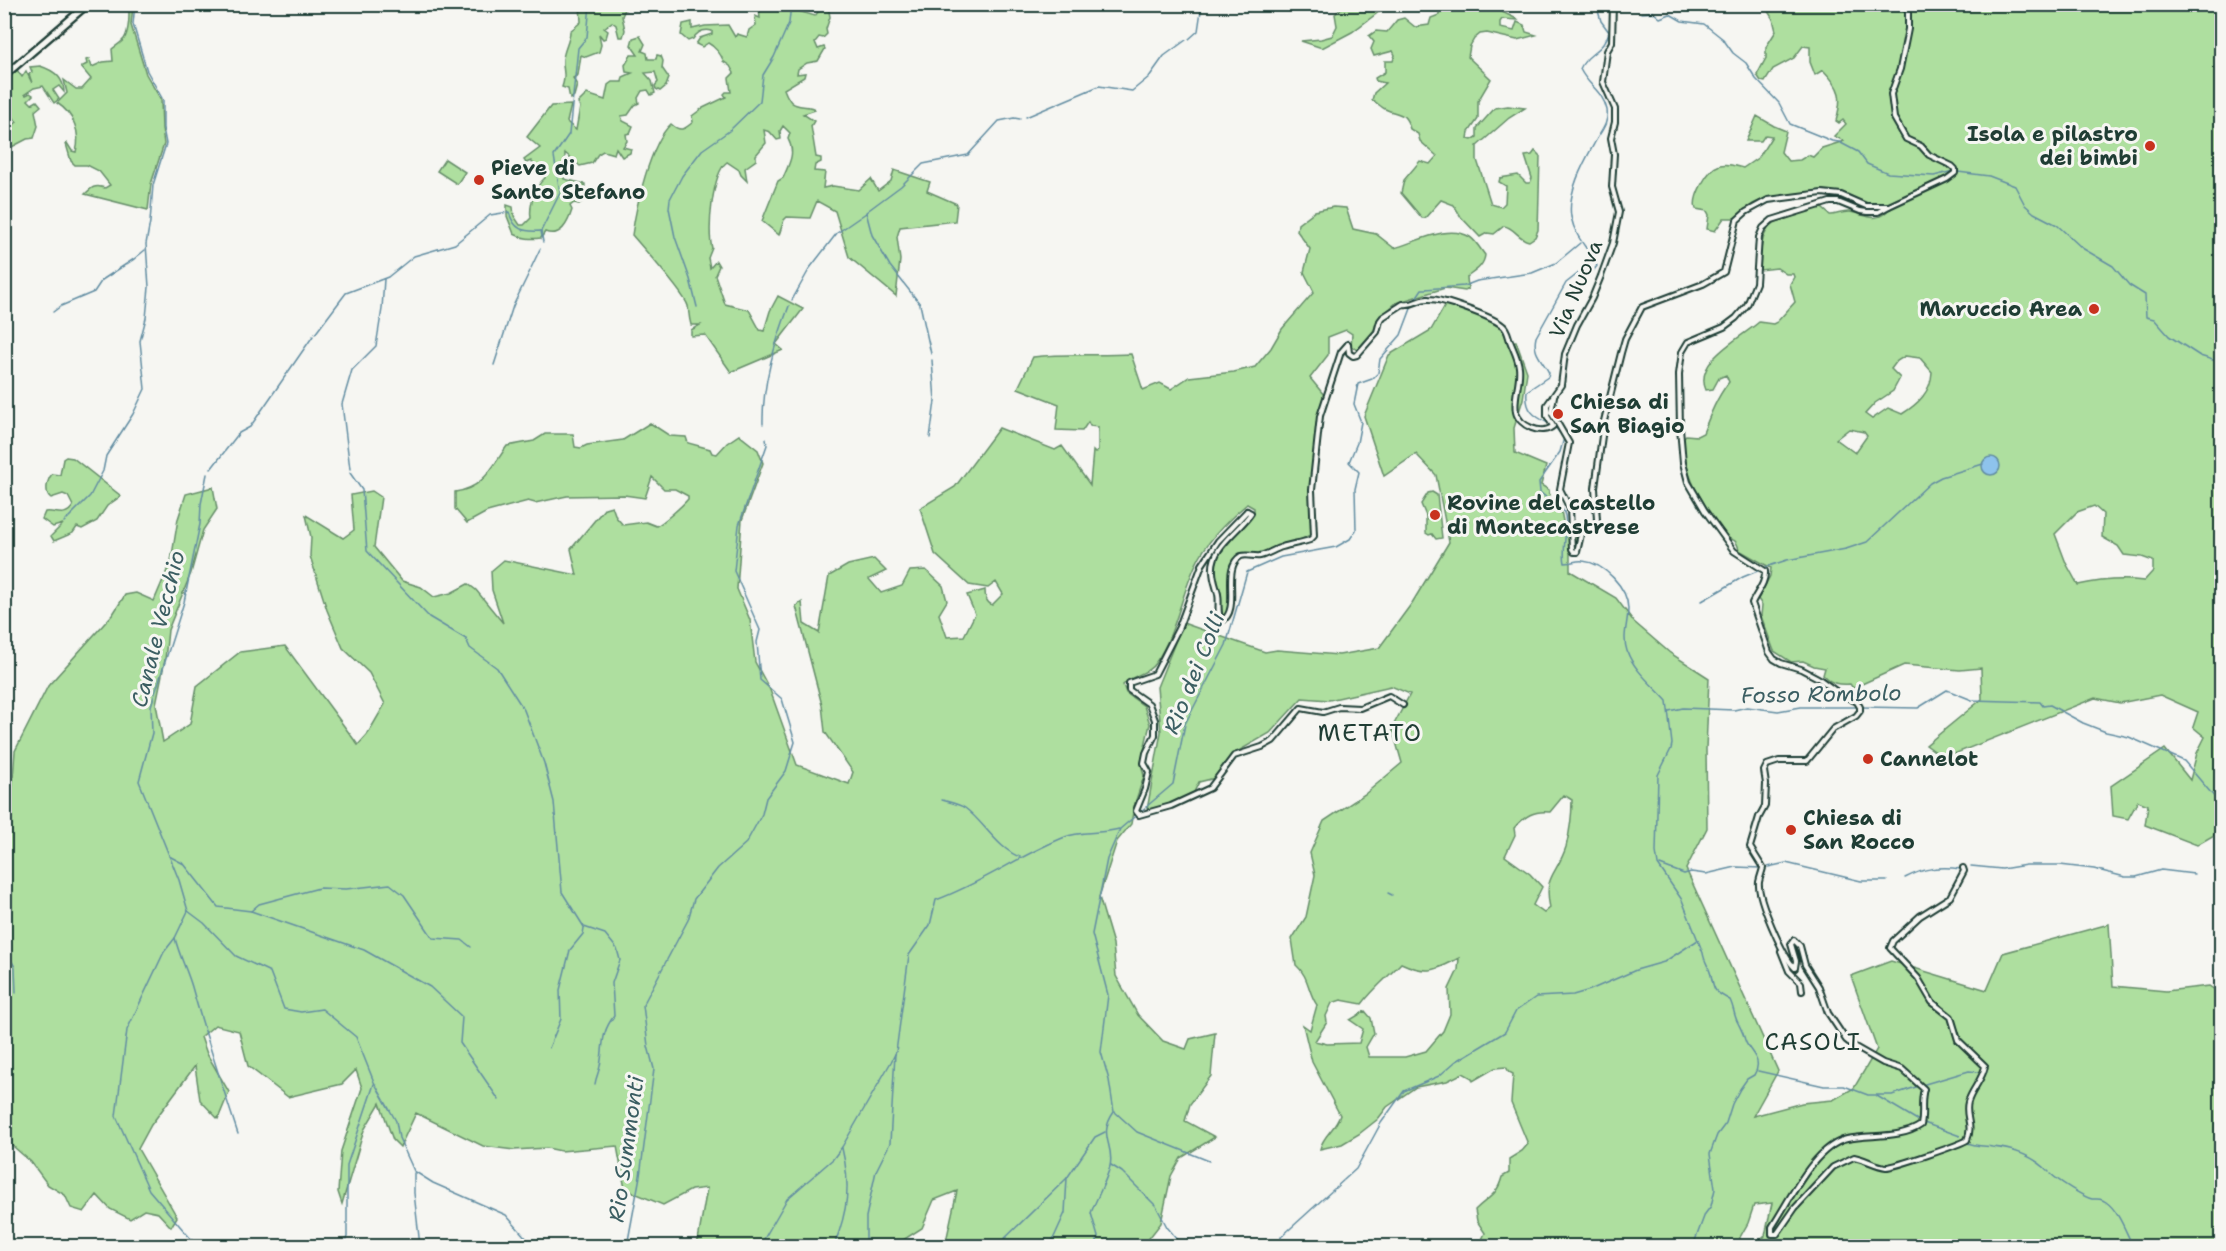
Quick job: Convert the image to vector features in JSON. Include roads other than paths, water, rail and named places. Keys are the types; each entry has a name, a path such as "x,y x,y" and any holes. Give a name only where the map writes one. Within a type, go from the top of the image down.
{"main road":[{"path":"4,76 88,4"}],"street":[{"name":"Via Nuova","path":"1613,4 1612,42 1605,60 1604,82 1615,109 1611,138 1614,154 1612,187 1619,212 1612,243 1592,298 1581,316 1565,354 1562,381 1554,396 1551,412 1569,442 1560,489 1570,509 1572,549 1576,552 1579,551 1582,530 1594,525 1597,520 1595,488 1604,421 1623,347 1642,307 1702,284 1724,272 1737,220 1762,203 1822,194 1841,195 1866,206 1889,206"},
{"path":"1802,991 1801,983 1786,966 1760,891 1759,882 1763,868 1750,847 1759,817 1765,806 1764,771 1767,765 1779,761 1807,761 1833,729 1856,716 1860,707 1857,702 1840,694 1818,678 1801,669 1780,663 1769,652 1752,603 1762,586 1766,576 1765,571 1734,551 1705,511 1688,482 1682,453 1679,372 1682,352 1688,342 1724,327 1747,305 1756,283 1759,237 1767,223 1794,212 1830,202 1838,202 1860,211 1878,212 1947,178 1955,171 1929,155 1921,146 1906,139 1894,118 1891,94 1900,69 1908,29 1908,12 1904,4"},
{"path":"1403,705 1389,696 1360,708 1339,707 1323,712 1301,708 1273,741 1234,756 1210,788 1171,806 1138,814 1149,772 1144,762 1155,735 1155,720 1149,704 1129,690 1129,684 1155,674 1179,627 1202,565 1215,544 1247,511 1251,513 1220,547 1213,563 1219,617 1222,621 1228,616 1231,605 1230,582 1235,563 1239,558 1244,555 1259,556 1281,547 1310,540 1314,536 1312,490 1320,416 1341,352 1348,344 1349,353 1357,355 1377,332 1383,317 1403,304 1414,305 1425,298 1443,301 1504,326 1519,368 1515,406 1517,416 1522,422 1534,429 1545,431 1552,426 1546,412 1548,402 1554,396"},
{"path":"1780,945 1792,965 1796,967 1796,957 1791,944 1795,941 1800,946 1828,1013 1846,1040 1884,1063 1902,1069 1923,1085 1924,1089 1920,1100 1922,1122 1915,1128 1890,1134 1848,1138 1814,1161 1771,1229 1772,1234 1775,1235 1795,1208 1833,1167 1854,1157 1880,1166 1896,1166 1929,1153 1960,1145 1968,1137 1971,1125 1967,1115 1968,1103 1985,1066 1958,1040 1952,1017 1932,1002 1918,978 1890,948 1893,941 1920,916 1950,897 1964,872 1963,868"}],"water":[{"path":"1991,457 1997,460 2000,466 1997,472 1991,475 1985,472 1982,466 1985,460"}],"waterway":[{"path":"64,522 90,496 103,471 106,456 133,414 145,389 140,341 146,318 149,287 146,244 153,185 166,144 163,128 163,100 147,71 133,24 135,4"},
{"path":"543,242 541,231 560,193 554,156 569,134 578,48 587,37 590,4"},
{"path":"697,307 675,237 669,208 670,199 682,176 702,150 729,131 760,101 763,75 789,23 791,4"},
{"path":"1189,39 1198,31 1202,4"},
{"path":"1550,424 1531,412 1527,403 1527,391 1548,377 1549,373 1537,352 1536,337 1566,283 1580,272 1593,271 1597,266 1576,232 1570,208 1577,179 1607,120 1605,103 1580,69 1586,59 1607,39 1609,32 1601,21 1596,4"},
{"path":"1641,13 1653,12 1660,18 1670,14 1682,21 1704,24 1723,39 1733,53 1746,63 1756,79 1779,103 1790,124 1839,142 1858,152 1867,164 1888,173 1934,176 1953,171"},
{"path":"1026,117 1099,86 1132,91 1149,77 1164,56 1186,40"},
{"path":"931,354 920,304 890,266 872,235 866,212 901,186 923,164 968,155 999,121 1020,119"},
{"path":"1958,172 1989,176 2015,186 2025,205 2034,213 2057,225 2082,248 2113,266 2129,285 2145,295 2146,317 2154,319 2169,336 2200,356 2216,361 2222,360"},
{"name":"Canale Vecchio","path":"315,334 346,293 388,277 414,256 455,244 490,215 509,212 520,229 541,231"},
{"name":"Rio Summonti","path":"792,300 810,268 837,233 866,213"},
{"name":"Rio dei Colli","path":"1414,301 1422,289 1464,286 1477,281 1532,273 1556,263 1580,243"},
{"path":"531,268 540,249"},
{"path":"53,312 61,306 94,292 102,280 145,250"},
{"path":"494,365 513,306 530,271"},
{"path":"350,469 342,404 352,370 376,346 384,279"},
{"name":"Rio Summonti","path":"763,424 770,364 789,306"},
{"name":"Rio dei Colli","path":"1096,1246 1098,1237 1091,1213 1110,1166 1107,1128 1114,1112 1109,1080 1101,1052 1108,995 1092,934 1107,859 1120,829 1173,784 1185,724 1226,645 1247,572 1281,557 1336,547 1350,539 1356,530 1355,489 1359,472 1349,462 1357,443 1361,422 1354,404 1358,384 1372,379 1378,373 1380,359 1401,335 1412,306"},
{"name":"Canale Vecchio","path":"211,469 239,433 250,427 313,336"},
{"path":"930,438 935,401 932,360"},
{"path":"1554,426 1564,438 1560,452 1539,482 1540,492 1558,504 1565,517 1565,563 1581,561 1599,566 1619,585 1624,593 1628,609 1625,635 1627,651 1639,672 1667,701 1672,744 1658,775 1656,852 1658,865 1682,900 1714,988 1730,1000 1747,1045 1757,1060 1757,1069 1740,1089 1710,1154 1715,1189 1711,1206 1705,1214 1693,1246"},
{"name":"Rio Summonti","path":"627,1246 640,1176 654,1069 648,1046 643,1005 688,920 694,899 718,868 746,843 762,814 766,798 786,771 795,742 782,699 760,680 757,642 760,630 734,571 739,525 767,445 766,439"},
{"path":"1766,567 1867,542 1930,483 1941,477 1983,464"},
{"path":"350,473 362,490 367,551 429,617 466,639 470,648 497,668 524,710 544,763 554,802 562,892 584,927 605,934 617,949 620,960 612,983 614,1016 604,1034 595,1084"},
{"name":"Canale Vecchio","path":"197,1246 149,1190 116,1116 127,1030 164,952 175,938 188,911 179,880 139,781 152,733 151,706 184,602 200,524 207,474"},
{"path":"1702,601 1743,577 1760,570"},
{"name":"Fosso Rombolo","path":"1862,707 1918,708 1947,690 1972,700 2040,702 2043,706 2050,705 2083,723 2106,732 2129,737 2184,761 2222,806"},
{"name":"Fosso Rombolo","path":"1669,711 1683,708 1734,710 1747,707 1778,711 1801,707 1857,707"},
{"path":"942,800 965,808 1005,849 1022,858"},
{"path":"760,1246 787,1199 833,1159 842,1147 891,1062 896,1052 909,955 930,925 936,900 969,886 1065,837 1119,829"},
{"path":"169,856 184,864 218,907 251,911 364,950 430,987 462,1017 460,1043 499,1100"},
{"path":"1768,867 1786,863 1861,881 1887,881"},
{"path":"1660,865 1684,874 1691,872 1706,874 1736,867 1761,868"},
{"path":"1971,866 2002,869 2026,865 2060,865 2094,869 2125,877 2136,877 2161,870 2194,874"},
{"path":"1905,878 1932,869 1961,869"},
{"path":"251,911 259,904 319,888 346,889 390,884 404,895 433,938 462,940 471,947"},
{"path":"1388,893 1392,895"},
{"path":"188,911 204,923 236,956 270,972 284,1009 301,1012 322,1009 356,1037 374,1082 396,1121 399,1138 414,1171 433,1183 506,1215 533,1246"},
{"path":"549,1048 561,1019 560,990 570,950 583,934 584,928"},
{"path":"175,938 238,1134"},
{"path":"1281,1246 1281,1237 1356,1169 1381,1123 1404,1091 1439,1076 1455,1062 1505,1032 1516,1011 1536,997 1573,995 1590,990 1636,970 1664,962 1698,940"},
{"path":"4,948 15,967 16,993"},
{"path":"866,1246 866,1217 876,1171 890,1143 895,1054"},
{"path":"1758,1071 1824,1086 1844,1086 1868,1095 1892,1095 1919,1086"},
{"path":"1925,1084 1969,1071 1979,1072"},
{"path":"343,1246 347,1237 347,1165 374,1084"},
{"path":"1877,1096 1919,1121"},
{"path":"1115,1112 1137,1132 1209,1161"},
{"path":"1924,1123 1960,1136"},
{"path":"1050,1246 1065,1213 1067,1178 1095,1137 1105,1132"},
{"path":"1968,1143 2016,1152 2037,1162 2049,1172"},
{"path":"834,1246 847,1198 847,1174 842,1148"},
{"path":"1111,1165 1122,1172 1156,1206 1167,1227 1183,1246"},
{"path":"414,1173 420,1246"},
{"path":"2051,1174 2083,1196 2102,1200 2111,1206 2133,1246"},
{"path":"997,1246 1067,1178"}],"place":[{"name":"Isola e pilastro dei bimbi","path":"2150,146"},
{"name":"Pieve di Santo Stefano","path":"479,180"},
{"name":"Maruccio Area","path":"2094,309"},
{"name":"Chiesa di San Biagio","path":"1558,414"},
{"name":"Rovine del castello di Montecastrese","path":"1435,515"},
{"name":"Cannelot","path":"1868,759"},
{"name":"Chiesa di San Rocco","path":"1791,830"}],"district":[{"name":"METATO","path":"1370,733"},
{"name":"CASOLI","path":"1813,1042"}]}
